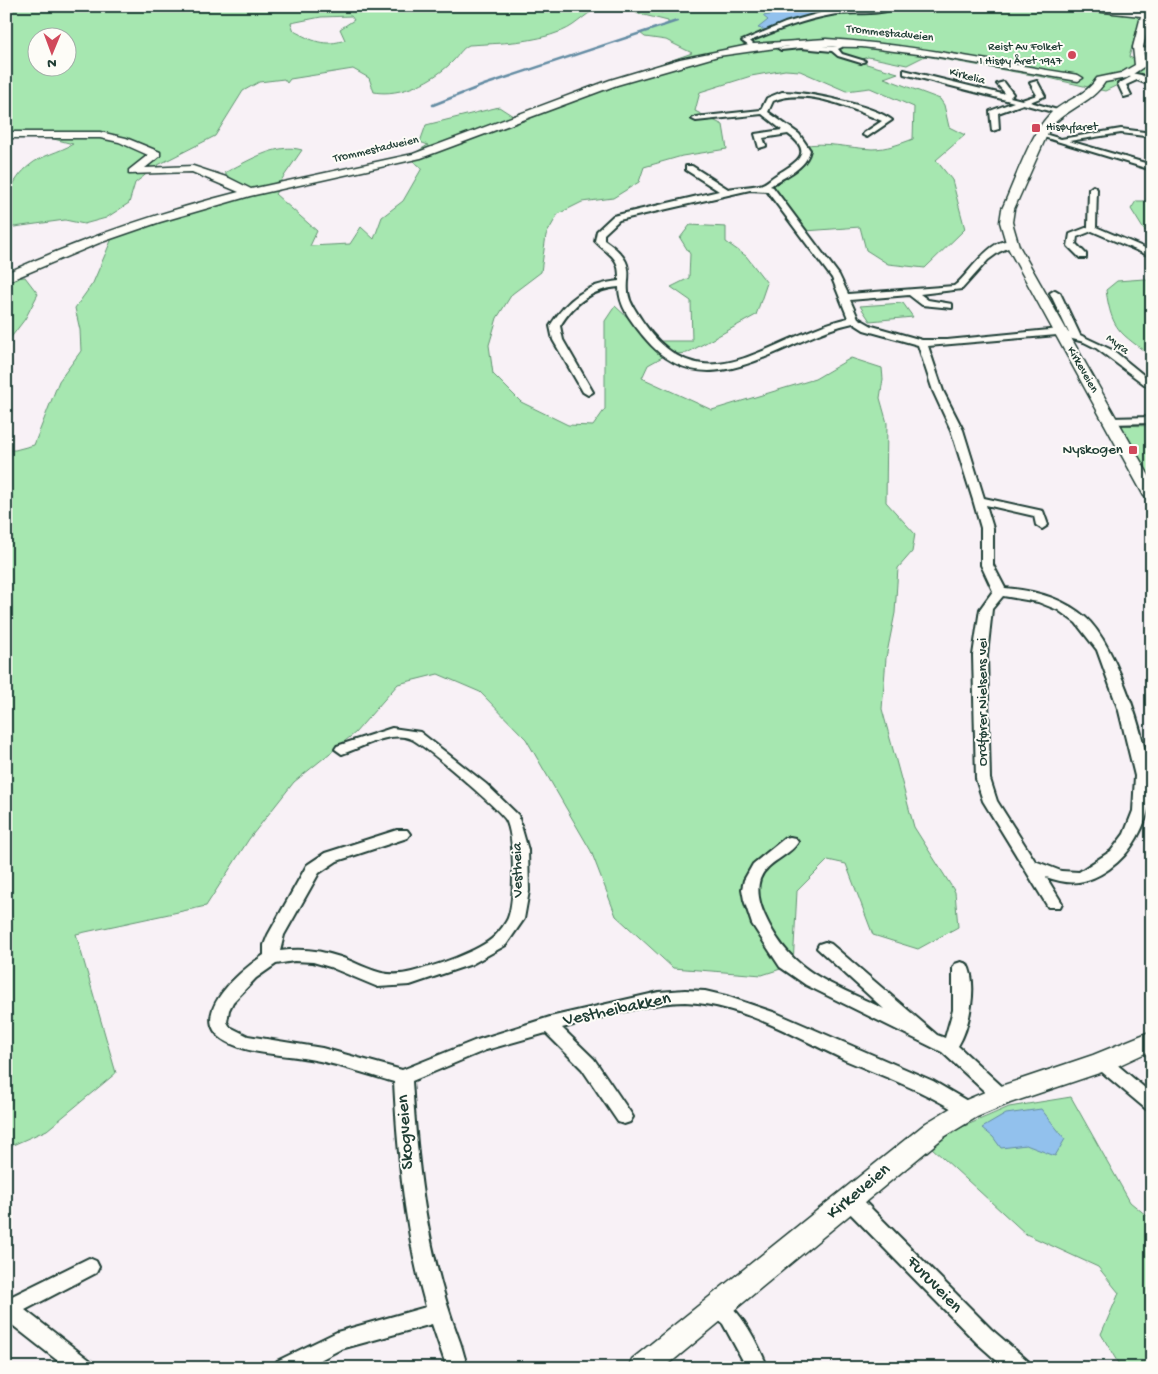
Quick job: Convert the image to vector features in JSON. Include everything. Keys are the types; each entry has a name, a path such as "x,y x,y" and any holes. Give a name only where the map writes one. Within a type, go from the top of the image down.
{"main road":[{"path":"1076,6 1149,18 1139,42 1140,66 1133,75 1119,78 1090,76 1086,83 1090,93"},
{"name":"Trommestadveien","path":"6,278 132,228 248,192 417,156 649,70 714,53 752,46 808,42 844,43 912,49 1024,69 1090,76"},
{"name":"Kirkeveien","path":"1090,76 1090,93 1049,121 1008,209 1006,222 1012,244 1152,496"},
{"path":"6,135 92,135 112,138 156,154 133,172 181,168 200,170 248,192"},
{"name":"Kirkeveien","path":"642,1368 850,1200 906,1152 968,1110 1001,1096 1102,1062 1152,1040"}],"street":[{"path":"809,6 831,12"},
{"name":"Trommestadveien","path":"752,46 745,41 831,12 881,10 896,6"},
{"path":"781,48 801,46 834,49 844,43"},
{"path":"834,49 840,55 861,61"},
{"path":"1139,50 1152,52"},
{"name":"Kirkelia","path":"907,72 1000,98 1060,112"},
{"name":"Kirkelia","path":"928,78 940,74"},
{"path":"1127,95 1122,84 1133,75 1152,84"},
{"name":"Kirkelia","path":"995,129 995,111 1017,102 1041,96 1034,83"},
{"name":"Kirkelia","path":"1000,84 1009,94 1000,98"},
{"path":"764,112 768,102 776,97 810,94 824,97 888,120 867,135"},
{"path":"696,119 764,112"},
{"path":"763,188 780,174 796,166 805,156 806,148 802,139 774,122 764,112"},
{"path":"762,146 758,136 789,131"},
{"path":"1062,139 1121,131 1152,136"},
{"path":"1041,135 1062,139 1152,168"},
{"path":"689,168 726,192"},
{"path":"770,189 836,278 854,320 827,326 734,366 700,368 676,360 663,351 628,308 623,284 624,268 620,258 599,240 600,232 616,218 726,192 770,189"},
{"path":"1092,228 1093,189"},
{"path":"1083,256 1072,244 1073,236 1092,228 1152,254"},
{"path":"845,298 956,289 962,286 972,271 1000,246 1012,244"},
{"path":"588,392 558,340 555,326 560,316 590,290 602,286 623,284"},
{"path":"912,293 925,303 950,306"},
{"path":"1055,293 1076,336"},
{"name":"Myra","path":"854,320 887,335 922,343 947,343 1061,334 1076,336 1097,345 1152,387"},
{"path":"922,343 938,391 957,430 979,500 987,528 988,565 1000,592 1018,592 1039,598 1064,609 1081,620 1098,641 1120,690 1137,752 1143,785 1141,806 1135,830 1122,849 1106,865 1084,877 1060,876 1032,865"},
{"path":"1110,420 1152,420"},
{"path":"979,500 1039,514 1042,525"},
{"name":"Ordfører Nielsens vei","path":"1000,592 994,596 986,609 980,655 983,779 990,800 1054,903"},
{"name":"Vestheia","path":"223,1031 219,1022 220,1011 225,1000 248,973 272,958 294,955 313,956 335,962 378,981 410,979 466,960 500,941 516,920 522,891 520,850 513,819 480,788 415,735 392,732 342,748"},
{"path":"272,958 272,945 276,935 313,869 331,858 402,834"},
{"path":"790,842 757,871 752,881 750,894 761,924 785,962 795,971 812,981 948,1047 1001,1096"},
{"path":"825,948 931,1040"},
{"path":"948,1047 953,1042 959,1022 964,985 961,968"},
{"name":"Vestheibakken","path":"402,1077 436,1060 550,1024 662,999 686,996 722,1002 808,1033 848,1053 948,1096 968,1110"},
{"path":"550,1024 554,1031 588,1064 624,1117"},
{"name":"Skogveien","path":"223,1031 239,1040 310,1052 402,1077 412,1196 420,1248 437,1313 458,1368"},
{"path":"1102,1062 1152,1104"},
{"name":"Furuveien","path":"850,1200 984,1336 1020,1368"},
{"path":"84,1368 7,1310 89,1268"},
{"path":"718,1307 730,1318 758,1368"},
{"path":"284,1368 336,1342 437,1313"}],"green space":[{"path":"6,6 605,6 593,11 568,28 551,35 516,42 469,45 436,75 405,90 384,93 374,92 369,78 353,69 290,79 287,83 284,79 259,82 243,91 215,136 158,165 135,183 129,203 106,218 84,224 65,220 7,228 5,220 6,202 18,177 34,162 73,144 50,138 6,138","holes":["351,16 354,20 340,29 345,40 331,43 319,42 301,35 294,31 291,23 321,17"]},
{"path":"666,6 1064,6 1130,13 1140,19 1129,57 1152,66 1152,75 1126,81 1105,91 1049,78 925,56 907,65 868,57 856,61 898,73 884,78 940,99 944,105 949,127 965,135 936,160 952,180 965,229 925,268 888,264 866,250 860,227 805,231 788,214 764,182 775,178 805,155 802,146 828,144 877,149 913,139 914,107 870,88 846,91 800,71 785,70 751,76 700,92 695,111 723,125 727,149 682,156 644,167 639,182 613,198 582,202 558,214 546,235 541,272 512,294 497,318 489,345 493,374 521,402 568,425 593,426 605,409 605,321 615,306 640,329 660,341 692,341 691,301 671,287 689,278 690,254 680,238 690,225 726,227 726,242 746,256 767,283 756,315 687,353 666,355 648,365 642,378 712,410 815,379 851,358 882,368 883,379 880,398 887,423 886,502 915,534 912,552 898,568 895,613 886,658 882,709 914,827 955,892 958,927 918,949 873,935 846,864 828,860 797,891 793,965 762,975 673,968 616,916 591,851 526,739 480,692 438,674 398,684 355,733 294,782 249,839 206,906 76,934 116,1073 47,1130 6,1148 6,450 15,450 34,445 59,381 81,351 80,330 75,308 93,283 113,236 239,194 244,188 224,173 262,154 292,148 302,150 280,182 288,184 280,186 275,194 317,231 310,246 350,244 361,227 374,239 382,217 403,201 422,168 408,157 428,145 420,142 426,125 499,107 513,116 692,53 666,40 645,37 640,33 668,24 668,21 636,13 633,9 646,7 662,13"},
{"path":"1136,201 1152,201 1152,233 1144,230 1131,209"},
{"path":"25,277 38,294 25,319 6,344 6,279"},
{"path":"1144,279 1152,283 1152,357 1119,330 1111,315 1106,290 1117,281"},
{"path":"903,303 913,317 870,321 860,306"},
{"path":"1115,425 1152,426 1152,496"},
{"path":"1071,1097 1130,1202 1152,1220 1152,1368 1121,1368 1101,1334 1119,1293 1098,1267 1026,1234 931,1147 960,1128 1009,1107"}],"water":[{"path":"763,7 774,7 778,10 817,9 824,12 767,30 758,28 768,20 763,16 775,14 775,12"},
{"path":"1041,1109 1065,1139 1055,1156 1026,1145 1001,1148 993,1137 982,1128 1006,1114"}],"waterway":[{"path":"433,105 484,85 677,21"}],"place":[{"name":"Reist Av Folket I Hisøy Året 1947","path":"1072,55"},
{"name":"Hisøyfaret","path":"1036,128"},
{"name":"Nyskogen","path":"1133,450"}]}
